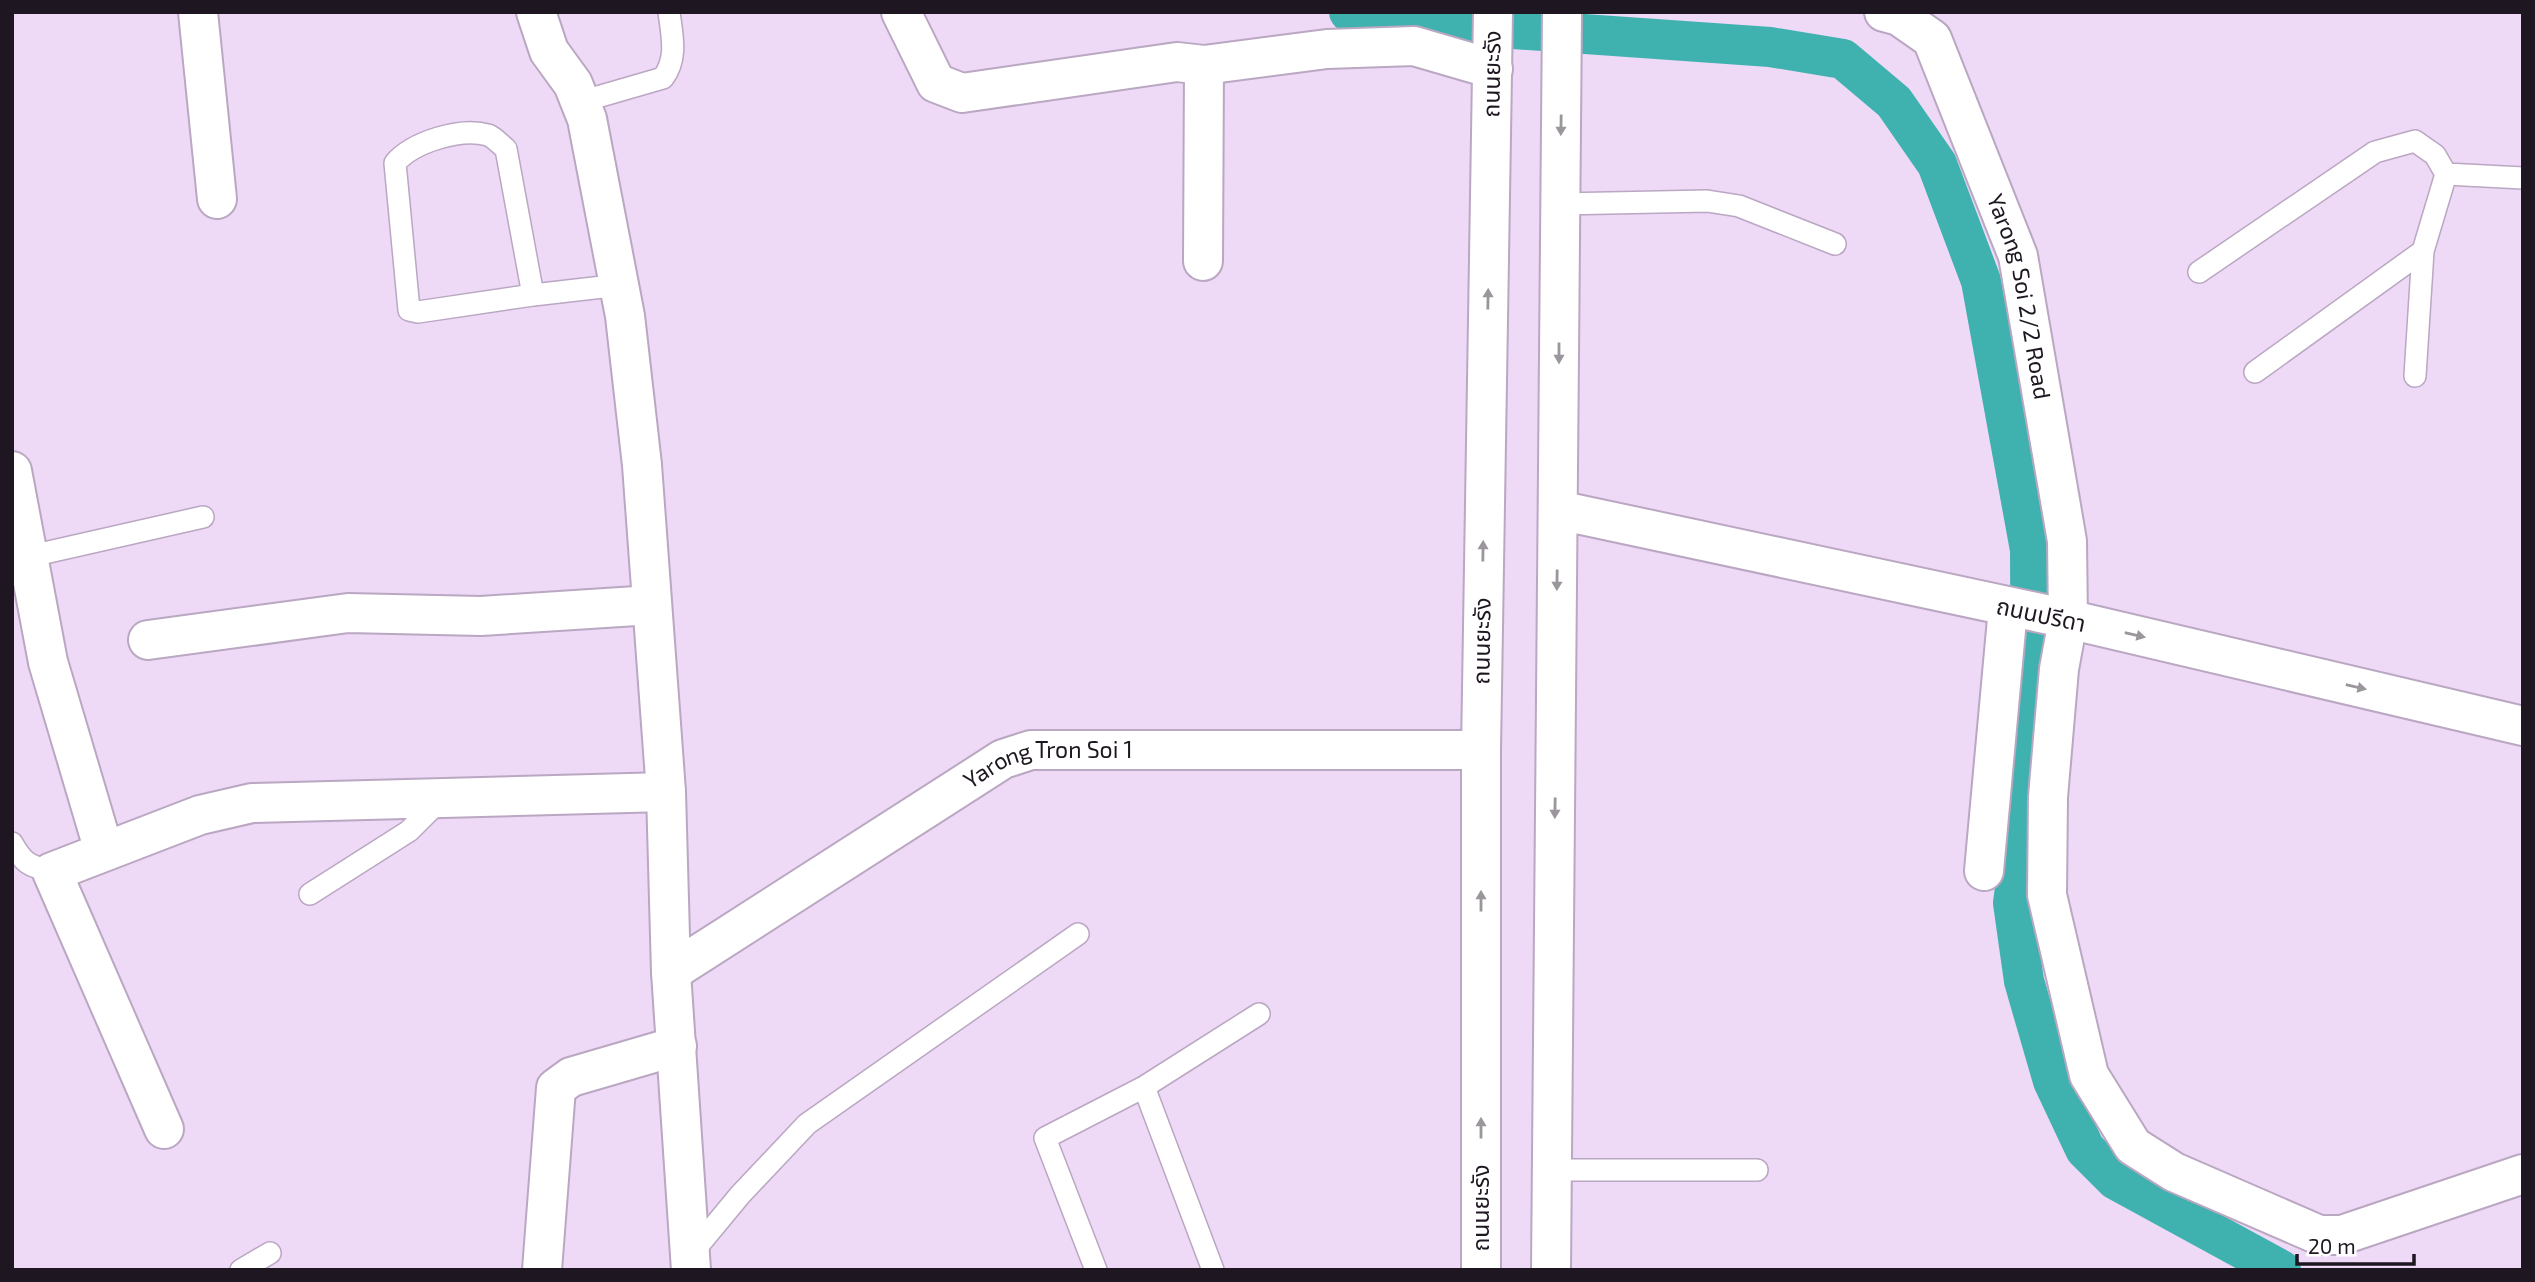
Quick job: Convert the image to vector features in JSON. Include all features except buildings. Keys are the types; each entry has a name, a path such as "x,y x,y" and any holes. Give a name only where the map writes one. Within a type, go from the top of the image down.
{"street":[{"path":"198,12 217,199"},
{"path":"536,12 549,51 573,84 587,119 620,285 642,465 653,606 666,792 671,972 691,1261"},
{"path":"901,12 936,83 962,93 1177,62 1204,65 1327,49 1414,46 1493,64"},
{"name":"ถนนยะรัง","path":"1481,1270 1481,750 1493,12"},
{"path":"1551,1270 1562,12"},
{"name":"Yarong Soi 2/2 Road","path":"1884,12 1935,26 2018,256 2067,541 2064,618 2048,797 2047,895 2089,1075 2133,1146 2174,1172 2319,1234 2342,1235 2523,1174"},
{"path":"1203,261 1204,65"},
{"path":"12,471 31,556 48,662 104,851"},
{"name":"ถนนปรีดา","path":"1558,510 2064,618 2523,726"},
{"path":"148,640 348,613 481,616 653,606"},
{"path":"1984,871 2012,608"},
{"name":"Yarong Tron Soi 1","path":"671,972 1003,760 1031,750 1481,750"},
{"path":"164,1129 52,871 200,815 252,803 666,792"},
{"path":"542,1270 556,1088 571,1077 677,1046"}],"lane":[{"path":"580,102 663,78 671,67 674,51 669,12"},
{"path":"533,295 506,149 489,135 449,135 405,150 395,163 405,302 409,310 418,312 620,285"},
{"path":"2199,272 2375,152 2415,141 2435,155 2446,174 2437,212 2423,251 2415,376"},
{"path":"2446,174 2523,178"},
{"path":"1560,204 1707,201 1739,206 1835,244"},
{"path":"2255,372 2423,251"},
{"path":"31,556 203,517"},
{"path":"310,894 408,831 442,798"},
{"path":"12,843 20,859 30,867 52,871"},
{"path":"691,1261 740,1195 807,1124 1078,933"},
{"path":"1097,1270 1045,1138 1144,1087 1259,1014"},
{"path":"1144,1087 1213,1270"},
{"path":"1552,1170 1757,1170"},
{"path":"242,1270 270,1253"}],"waterway":[{"path":"1349,12 1414,22 1770,47 1843,59 1894,102 1937,164 1981,281 2030,550 2031,769 2013,903 2024,981 2053,1081 2085,1149 2116,1180 2281,1270"}]}
